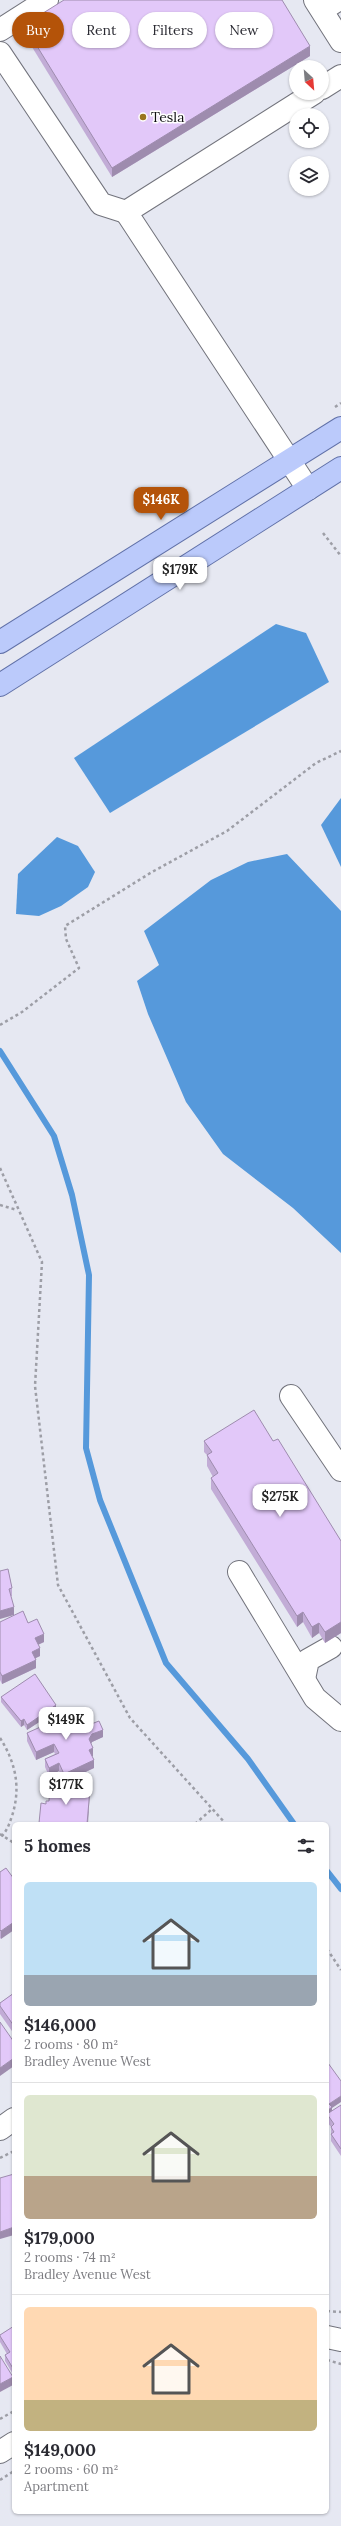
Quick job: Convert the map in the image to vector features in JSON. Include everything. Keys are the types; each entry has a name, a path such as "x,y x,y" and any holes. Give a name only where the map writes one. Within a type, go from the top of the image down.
{"main road":[{"path":"0,642 341,428"},
{"path":"0,685 341,468"}],"street":[{"path":"0,30 47,0"},
{"path":"325,4 341,41"},
{"path":"0,53 101,204 126,212 308,489"},
{"path":"329,84 341,76"},
{"path":"126,212 303,100"},
{"path":"291,1396 341,1470"},
{"path":"239,1572 315,1698 341,1720"},
{"path":"304,1679 308,1660 331,1647"},
{"path":"0,2129 12,2120"},
{"path":"329,2337 341,2340"},
{"path":"0,2452 12,2444"}],"path":[{"path":"323,533 341,556"},
{"path":"0,1024 22,1012 79,968 66,939 65,926 152,872 227,831 316,763 341,751"},
{"path":"0,1167 42,1262 35,1386 58,1585 130,1718 224,1822"},
{"path":"0,1205 18,1210"},
{"path":"0,1738 17,1776 18,1798 6,1832 1,1836 12,1841"},
{"path":"197,1822 212,1809"},
{"path":"329,1952 341,1970"},
{"path":"0,2158 12,2152"},
{"path":"329,2311 341,2312"},
{"path":"329,2361 341,2364"},
{"path":"0,2419 12,2412"},
{"path":"0,2480 12,2472"}],"water":[{"path":"276,624 306,633 329,682 110,813 74,758"},
{"path":"341,798 341,867 321,825"},
{"path":"57,837 78,846 95,872 88,887 61,906 39,916 16,914 18,874"},
{"path":"287,854 341,911 341,1253 293,1208 223,1154 186,1102 148,1014 137,981 159,965 144,931 211,880 248,862"}],"building":[{"name":"Tesla","path":"64,0 282,0 310,46 112,168 38,48 64,48 64,12 45,12"},
{"path":"254,1410 273,1441 278,1439 341,1541 341,1622 325,1632 319,1623 312,1627 303,1612 297,1616 211,1478 218,1473 207,1455 212,1452 204,1441"},
{"path":"8,1569 12,1588 9,1589 14,1607 0,1611 0,1571"},
{"path":"23,1611 28,1623 37,1619 44,1634 35,1638 40,1648 32,1652 36,1660 2,1676 0,1672 0,1622"},
{"path":"35,1674 56,1705 27,1725 24,1719 21,1721 1,1697"},
{"path":"76,1711 83,1726 99,1721 103,1730 92,1734 89,1739 93,1748 89,1750 94,1760 64,1774 59,1763 49,1768 45,1759 59,1753 54,1744 36,1752 27,1733"},
{"path":"50,1786 90,1789 87,1822 39,1822 41,1803 46,1804 46,1801 49,1801"},
{"path":"6,1868 12,1876 12,1923 1,1931 0,1930 0,1872"},
{"path":"12,1994 12,2023 0,2006 0,2003"},
{"path":"0,2022 12,2039 12,2059 0,2068"},
{"path":"329,2064 341,2081 341,2096 329,2104"},
{"path":"341,2105 341,2149 331,2134 334,2132 331,2127 334,2124 329,2117 329,2113"},
{"path":"12,2175 12,2228 0,2232 0,2178"},
{"path":"12,2327 12,2367 5,2355 10,2352 0,2335"},
{"path":"0,2356 12,2378 0,2384"}],"waterway":[{"path":"0,1051 54,1136 72,1195 89,1275 86,1448 100,1500 166,1663 248,1759 293,1822"},
{"path":"329,1874 341,1889"}],"place":[{"name":"Tesla","path":"143,117"}]}
